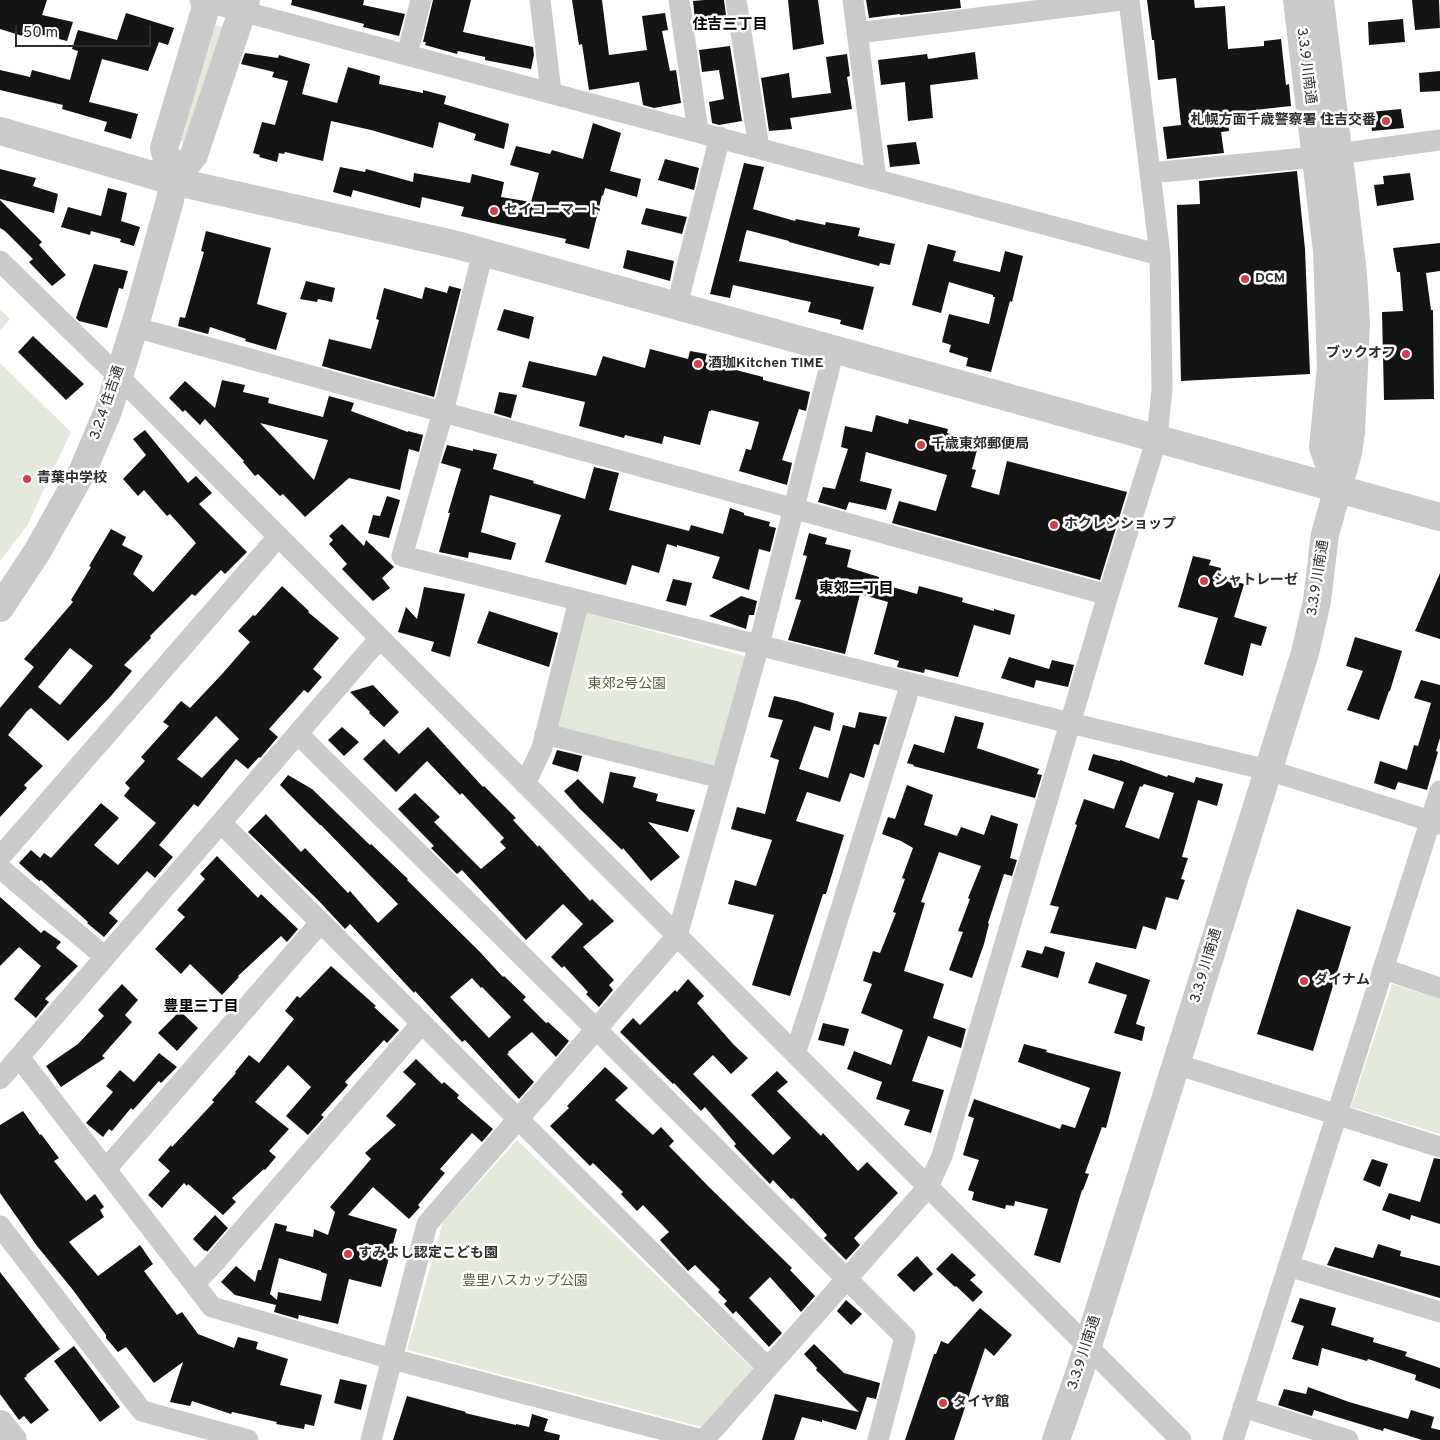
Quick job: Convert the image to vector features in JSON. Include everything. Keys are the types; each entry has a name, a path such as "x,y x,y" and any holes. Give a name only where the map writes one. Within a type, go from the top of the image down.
{"street":[{"path":"407,55 421,0"},
{"path":"540,0 551,92"},
{"path":"679,0 698,131"},
{"path":"736,0 759,148"},
{"path":"853,0 876,179"},
{"path":"857,33 993,8 1122,0"},
{"path":"19,1057 212,1306 392,1359 703,1440 928,1187 942,1156 1108,595 1157,438 1162,389 1160,255 1129,0"},
{"name":"3.3.9 川南通","path":"1297,0 1328,156"},
{"name":"3.3.9 川南通","path":"1056,1440 1305,653 1317,601 1325,534 1337,488 1323,447 1331,357 1327,251 1328,156 1320,0"},
{"path":"205,1 244,6 407,55 1160,255"},
{"name":"3.2.4 住吉通","path":"0,608 37,552 84,470 108,410 170,200 173,181 164,148 205,1"},
{"name":"3.2.4 住吉通","path":"173,181 194,155 244,6"},
{"path":"0,131 173,181 484,252 1440,518"},
{"path":"677,305 720,137"},
{"path":"1150,173 1328,156 1440,140"},
{"path":"484,252 443,412 402,556 1070,723 1268,770 1435,822"},
{"path":"0,261 118,376 1181,1440"},
{"path":"134,327 1108,595"},
{"path":"371,1440 427,1224 677,936 759,645 834,350"},
{"path":"0,857 278,537"},
{"path":"525,784 542,748 579,600"},
{"path":"0,1079 380,638"},
{"path":"795,1054 814,999 911,683"},
{"path":"298,734 905,1337 878,1440"},
{"path":"545,734 721,778"},
{"path":"1233,1440 1384,969 1435,822 1440,791"},
{"path":"221,823 768,1368"},
{"path":"0,868 105,957"},
{"path":"106,1169 320,922"},
{"path":"1384,969 1440,988"},
{"path":"194,1284 422,1023"},
{"path":"1176,1064 1440,1148"},
{"path":"0,1226 142,1411 248,1440"},
{"path":"1288,1266 1440,1312"},
{"path":"1243,1407 1348,1440"},
{"path":"0,1424 12,1440"}],"green space":[{"path":"210,23 229,29 189,144 175,139"},
{"path":"0,309 10,319 0,331"},
{"name":"青葉中学校","path":"0,363 71,432 27,526 0,561"},
{"name":"東郊2号公園","path":"586,613 748,657 718,768 553,728"},
{"path":"1392,984 1440,999 1440,1134 1351,1107"},
{"name":"豊里ハスカップ公園","path":"517,1140 753,1369 702,1427 407,1350 443,1222"}],"building":[{"path":"0,0 47,0 42,15 73,22 67,41 31,32 29,38 0,29"},
{"path":"292,0 364,0 363,5 405,14 399,36 363,27 364,24 291,5"},
{"path":"433,0 471,0 463,32 533,47 534,55 531,69 485,60 485,57 458,51 457,54 425,45 426,42 423,42"},
{"path":"572,0 602,0 609,55 647,50 642,16 665,13 668,30 662,31 670,71 676,70 681,103 654,108 643,105 639,82 589,90 582,44 579,45"},
{"path":"724,0 726,15 695,20 693,1"},
{"path":"788,0 818,0 824,44 793,50"},
{"path":"866,0 960,0 961,8 869,18"},
{"path":"1147,0 1194,0 1195,8 1225,6 1228,49 1264,46 1264,41 1281,39 1286,85 1289,84 1291,106 1228,113 1229,131 1221,132 1224,153 1167,159 1163,127 1181,125 1176,78 1158,80"},
{"path":"1412,0 1439,0 1440,28 1415,30"},
{"path":"126,13 174,28 168,45 159,42 148,71 102,59 89,102 138,114 131,139 104,131 107,122 62,109 63,105 0,90 0,70 30,77 32,70 70,80 78,51 72,49 78,30 117,40"},
{"path":"1403,19 1405,42 1369,45 1368,22"},
{"path":"730,46 742,121 719,125 712,123 709,102 724,99 719,70 702,72 699,50"},
{"path":"975,52 978,79 930,85 933,118 908,121 905,82 881,85 878,60 927,54 928,59"},
{"path":"245,53 278,58 279,55 310,64 302,94 337,103 348,67 380,76 379,84 423,93 423,90 446,96 444,104 509,124 504,149 474,140 476,134 439,122 433,148 371,130 331,121 323,161 285,152 284,154 279,153 277,162 259,157 260,155 253,153 262,122 275,125 288,81 272,77 274,72 241,64"},
{"path":"847,54 850,76 847,77 852,109 790,118 792,129 769,131 761,78 789,73 792,98 831,93 826,57"},
{"path":"1440,71 1440,91 1420,92 1419,73"},
{"path":"1401,109 1404,128 1372,131 1370,112"},
{"path":"593,123 621,133 610,171 641,179 637,197 605,188 589,249 565,243 566,239 461,216 464,207 422,197 420,208 353,190 351,197 333,192 340,167 365,172 366,169 413,182 414,173 470,183 472,174 504,182 501,197 531,202 539,173 510,165 516,146 550,154 552,150 583,159"},
{"path":"916,142 920,164 890,167 887,145"},
{"path":"665,159 699,168 694,190 658,180"},
{"path":"744,163 764,167 753,209 795,221 796,219 825,225 826,222 860,228 858,236 895,244 890,265 880,263 879,266 747,230 746,232 739,261 874,287 863,330 840,324 841,320 808,312 811,302 733,285 730,298 710,294"},
{"path":"0,169 36,178 33,186 58,194 54,213 0,199"},
{"path":"1297,171 1305,249 1310,374 1181,381 1177,205 1200,204 1199,181"},
{"path":"1410,173 1414,200 1377,206 1374,185 1384,184 1383,176"},
{"path":"108,188 127,193 121,221 140,227 134,246 120,242 121,239 91,231 90,235 61,227 68,207 101,216"},
{"path":"0,200 42,242 39,245 66,275 52,286 29,262 33,259 0,228"},
{"path":"646,208 687,217 682,234 641,224"},
{"path":"206,231 271,248 257,304 287,313 276,350 245,341 246,339 210,327 208,334 178,326 180,317 185,318 204,252 201,251"},
{"path":"1440,243 1440,271 1426,273 1431,310 1433,310 1434,399 1384,400 1382,312 1403,311 1400,272 1397,272 1393,248"},
{"path":"928,244 956,251 953,261 1000,272 1005,251 1023,256 1012,302 1010,301 991,372 966,366 968,358 949,352 951,345 942,342 949,314 989,324 995,297 993,295 949,282 941,313 912,305"},
{"path":"627,250 674,261 670,281 623,268"},
{"path":"94,264 128,271 123,289 119,288 107,328 79,321 76,318"},
{"path":"306,281 335,288 332,302 318,299 317,302 300,299"},
{"path":"449,286 461,289 434,397 322,366 329,339 371,349 379,320 376,319 384,288 422,299 425,287 447,293"},
{"path":"504,309 534,317 529,339 497,330"},
{"path":"33,336 84,384 66,400 18,352"},
{"path":"650,349 688,359 690,351 707,354 705,362 763,377 763,380 810,392 806,411 799,409 782,460 792,463 787,485 739,471 746,449 751,450 759,422 711,410 709,411 700,445 664,436 662,444 625,435 624,438 579,426 585,402 522,387 529,361 596,376 603,356 645,368"},
{"path":"222,380 245,385 243,392 269,398 268,403 323,417 329,396 354,403 351,411 408,432 423,435 419,452 409,449 400,490 349,478 305,517 283,494 280,496 258,474 255,476 244,461 205,419 200,425 169,398 185,381 215,408","holes":["260,423 328,440 314,480"]},
{"path":"499,392 517,395 511,418 494,413"},
{"path":"876,415 908,424 909,419 948,429 947,433 979,442 972,469 976,470 971,487 999,495 1007,461 1127,492 1100,580 892,523 899,501 936,511 947,475 866,452 860,481 892,489 886,510 849,502 846,510 818,502 823,487 835,489 848,449 841,447 845,426 872,432"},
{"path":"145,430 188,483 196,476 212,493 199,504 247,552 225,574 221,570 195,596 192,594 150,636 151,638 124,665 132,671 68,741 31,708 27,711 8,735 43,766 24,785 27,788 0,817 0,708 34,667 24,659 73,602 71,600 111,529 126,537 122,545 143,556 133,574 153,592 196,543 170,514 167,516 144,490 138,496 123,479 146,455 133,439","holes":["70,648 93,666 60,705 38,687"]},
{"path":"447,445 497,454 493,469 585,499 594,467 619,473 609,510 689,531 691,525 723,534 730,508 744,513 744,515 770,522 769,526 776,528 770,552 759,549 749,590 712,578 720,557 667,544 659,573 632,565 626,585 545,562 561,515 490,495 481,532 516,543 511,560 469,552 468,558 439,552 461,469 441,463"},
{"path":"387,496 400,500 389,538 368,533 373,515 380,516"},
{"path":"342,524 364,546 366,540 394,567 382,578 390,588 373,601 342,569 347,564 329,544 333,540 329,536"},
{"path":"809,533 827,538 825,544 851,550 847,567 879,577 878,583 917,594 919,586 963,598 962,602 1015,615 1010,635 974,625 958,677 925,669 924,673 897,667 899,661 874,654 888,602 860,594 845,654 788,640 801,600 795,599 807,556 803,555"},
{"path":"1193,556 1211,560 1209,565 1221,568 1219,577 1244,584 1234,617 1267,627 1261,646 1251,643 1243,676 1204,664 1218,618 1178,607"},
{"path":"1440,573 1440,639 1415,631"},
{"path":"673,579 692,583 686,606 666,601"},
{"path":"282,586 308,612 339,638 313,669 322,677 308,693 304,690 269,729 278,737 260,758 248,769 236,759 198,807 194,804 159,845 173,857 155,878 147,871 109,913 118,921 104,937 41,880 39,881 19,863 31,850 40,858 44,853 51,858 101,803 119,818 94,845 118,865 156,823 124,796 130,788 125,783 145,761 141,757 169,726 163,722 181,701 190,708 250,642 238,631 253,615 255,616","holes":["216,716 239,739 202,778 177,759"]},
{"path":"424,587 465,594 450,657 431,651 434,642 398,632 406,607 417,619"},
{"path":"741,596 757,601 754,615 749,615 746,629 709,616"},
{"path":"489,611 558,633 549,667 477,643"},
{"path":"1355,637 1402,651 1379,720 1347,710 1363,671 1346,666"},
{"path":"1009,657 1049,669 1052,660 1074,665 1068,687 1036,680 1034,688 1001,678"},
{"path":"1421,680 1440,685 1440,738 1427,790 1398,782 1395,790 1374,783 1380,761 1407,770 1414,745 1418,746 1431,703 1414,698"},
{"path":"373,685 399,712 384,727 350,692"},
{"path":"774,696 834,713 830,731 814,726 799,769 828,778 843,725 855,728 859,712 887,717 879,745 874,744 864,778 850,773 840,802 807,792 796,821 844,835 826,894 823,894 790,996 752,985 774,915 728,904 735,880 756,886 772,840 731,829 737,807 765,814 779,760 770,757 783,720 768,717"},
{"path":"955,716 984,723 977,748 1039,769 1037,774 1042,775 1035,798 907,763 914,744 944,753"},
{"path":"342,727 359,742 344,756 328,740"},
{"path":"428,727 483,787 516,818 513,820 538,847 539,845 590,901 592,899 614,921 583,947 614,980 609,985 613,990 599,1007 564,966 562,968 551,957 583,924 563,904 526,940 462,870 457,874 431,848 434,846 398,809 415,793 440,817 434,822 481,869 506,848 500,842 504,838 462,793 460,795 427,761 396,792 363,759 384,739 399,754"},
{"path":"557,750 582,756 578,772 552,764"},
{"path":"1093,754 1120,760 1167,777 1168,775 1194,783 1196,777 1223,784 1217,806 1198,800 1182,857 1188,858 1181,879 1185,880 1178,900 1166,897 1156,930 1143,926 1136,949 1050,933 1059,907 1050,905 1084,799 1114,809 1124,782 1088,770","holes":["1144,784 1174,793 1159,839 1125,827 1140,786 1142,787"]},
{"path":"610,772 636,777 633,787 658,794 656,801 695,810 688,832 648,822 680,857 651,881 623,848 622,850 564,791 578,779 603,804"},
{"path":"288,775 312,789 408,879 503,977 526,997 523,1000 546,1023 548,1022 569,1041 556,1057 532,1032 508,1052 507,1054 534,1082 519,1099 465,1040 462,1042 350,924 345,929 248,832 266,814 301,852 305,848 348,893 350,891 378,923 398,904 280,785","holes":["472,978 511,1017 489,1038 450,997"]},
{"path":"907,785 933,795 924,825 957,836 961,827 984,835 991,815 1018,824 1010,858 1017,860 1012,876 1004,874 972,978 949,970 963,932 958,931 970,899 968,898 981,866 939,852 921,902 925,903 904,971 944,984 933,1018 966,1029 961,1048 928,1036 912,1081 944,1090 931,1133 904,1125 910,1110 876,1099 882,1082 847,1069 854,1051 891,1065 903,1030 861,1013 872,984 863,981 873,951 880,953 896,913 893,912 905,879 902,878 913,848 882,834 888,817 895,819"},
{"path":"217,856 258,898 261,894 298,929 287,942 281,936 238,976 222,995 190,964 181,974 155,949 185,917 177,910 205,879 200,874"},
{"path":"0,897 41,933 44,930 61,942 56,948 78,966 45,999 49,1002 36,1018 14,999 41,966 19,947 0,966"},
{"name":"ダイナム","path":"1297,909 1351,927 1313,1051 1257,1034"},
{"path":"1045,946 1065,952 1058,978 1021,967 1027,950 1042,954"},
{"path":"1096,962 1150,980 1136,1024 1145,1027 1142,1041 1114,1033 1127,995 1088,983"},
{"path":"331,966 376,1006 374,1007 399,1030 387,1043 384,1040 345,1082 348,1085 321,1115 324,1117 308,1135 286,1116 311,1087 288,1065 255,1102 289,1129 269,1151 276,1157 265,1170 232,1198 236,1202 223,1215 188,1184 187,1186 184,1183 162,1208 148,1195 170,1171 158,1160 214,1102 212,1100 249,1055 259,1063 294,1019 285,1011 297,996 300,998"},
{"path":"688,979 704,996 697,1003 748,1058 731,1074 713,1055 693,1074 773,1155 791,1138 751,1095 777,1071 788,1082 777,1091 821,1136 823,1133 858,1171 867,1162 898,1193 854,1238 860,1245 846,1260 824,1238 827,1235 793,1198 791,1199 773,1180 770,1184 734,1146 736,1144 705,1107 701,1111 620,1032 633,1018 640,1025 675,990 677,992"},
{"path":"122,984 138,1000 125,1015 132,1022 102,1056 105,1058 61,1087 46,1066 78,1044 104,1016 98,1010"},
{"path":"180,1011 198,1028 177,1051 158,1033"},
{"path":"823,1023 849,1029 844,1046 818,1040"},
{"path":"1024,1044 1047,1050 1046,1052 1121,1072 1106,1128 1102,1127 1085,1173 1089,1174 1082,1190 1060,1263 1034,1255 1048,1209 1015,1201 1014,1206 1006,1205 1005,1209 972,1200 974,1192 968,1190 979,1160 963,1155 974,1118 968,1116 974,1099 1060,1129 1062,1124 1075,1128 1090,1088 1018,1062"},
{"path":"159,1053 177,1067 161,1083 159,1081 133,1110 131,1108 112,1131 109,1129 103,1137 86,1123 113,1092 106,1086 120,1070 134,1082"},
{"path":"416,1059 442,1084 444,1082 459,1095 457,1098 493,1129 482,1142 472,1133 440,1169 445,1173 418,1205 420,1207 409,1219 373,1187 348,1215 397,1229 381,1287 349,1279 338,1324 299,1315 298,1319 274,1312 276,1305 235,1295 221,1282 236,1266 255,1282 258,1270 261,1270 275,1223 287,1226 286,1231 313,1237 314,1229 328,1235 335,1212 330,1207 371,1159 365,1153 396,1125 386,1116 416,1084 403,1072","holes":["279,1258 327,1274 321,1301 278,1292 277,1300 270,1294"]},
{"path":"605,1067 628,1088 615,1100 653,1135 661,1127 674,1141 669,1146 792,1268 790,1270 815,1296 801,1312 770,1277 749,1298 782,1333 769,1347 736,1311 733,1314 724,1304 727,1301 718,1292 720,1290 695,1265 688,1271 660,1240 669,1232 643,1205 637,1211 621,1194 623,1192 593,1163 590,1166 550,1126 569,1108 567,1106"},
{"path":"23,1111 59,1158 54,1161 86,1201 95,1194 104,1207 100,1210 104,1217 69,1242 98,1276 140,1245 153,1264 144,1271 177,1315 182,1312 198,1334 234,1348 238,1337 258,1342 256,1349 288,1359 280,1385 322,1395 314,1426 305,1424 304,1429 276,1424 277,1422 232,1412 231,1414 192,1401 190,1406 170,1402 183,1362 154,1383 126,1347 118,1352 73,1290 37,1246 0,1193 0,1125"},
{"path":"1434,1158 1440,1159 1440,1224 1411,1215 1410,1220 1382,1210 1389,1193 1420,1202"},
{"path":"1372,1159 1388,1164 1380,1187 1363,1180"},
{"path":"215,1215 228,1228 207,1252 193,1239"},
{"path":"1378,1244 1401,1251 1400,1256 1440,1266 1440,1298 1327,1265 1335,1247 1373,1258"},
{"path":"952,1253 976,1275 970,1280 983,1292 973,1302 936,1269"},
{"path":"917,1256 933,1274 914,1292 897,1275"},
{"path":"0,1272 60,1349 24,1378 49,1410 31,1424 24,1416 19,1420 0,1394"},
{"path":"1300,1298 1336,1308 1331,1325 1374,1338 1373,1342 1407,1352 1405,1356 1440,1368 1440,1389 1415,1380 1416,1375 1368,1359 1367,1361 1322,1348 1318,1366 1292,1359 1304,1326 1291,1322"},
{"path":"846,1300 862,1314 851,1325 837,1311"},
{"path":"980,1308 1012,1335 994,1356 985,1348 954,1440 905,1440 934,1354 936,1354 941,1341 948,1344"},
{"path":"814,1344 844,1373 880,1383 876,1399 867,1397 856,1430 822,1420 822,1422 802,1417 794,1440 762,1440 775,1394 859,1412 816,1370 817,1368 804,1354"},
{"path":"74,1346 120,1407 100,1422 54,1361"},
{"path":"340,1379 367,1385 361,1410 334,1403"},
{"path":"1308,1387 1349,1402 1408,1419 1411,1410 1434,1417 1431,1428 1440,1430 1440,1440 1422,1440 1384,1428 1383,1431 1314,1410 1312,1416 1278,1405 1284,1389 1306,1394"},
{"path":"407,1396 465,1413 529,1427 532,1414 548,1419 544,1431 560,1435 559,1440 393,1440"}],"place":[{"name":"札幌方面千歳警察署 住吉交番","path":"1386,121"},
{"name":"セイコーマート","path":"494,211"},
{"name":"DCM","path":"1245,279"},
{"name":"ブックオフ","path":"1406,354"},
{"name":"酒珈Kitchen TIME","path":"698,364"},
{"name":"千歳東郊郵便局","path":"921,445"},
{"name":"青葉中学校","path":"27,479"},
{"name":"ホクレンショップ","path":"1054,525"},
{"name":"シャトレーゼ","path":"1204,581"},
{"name":"ダイナム","path":"1304,981"},
{"name":"すみよし認定こども園","path":"348,1254"},
{"name":"タイヤ館","path":"943,1403"}],"district":[{"name":"住吉三丁目","path":"730,26"},
{"name":"東郊二丁目","path":"856,590"},
{"name":"豊里三丁目","path":"201,1008"}]}
